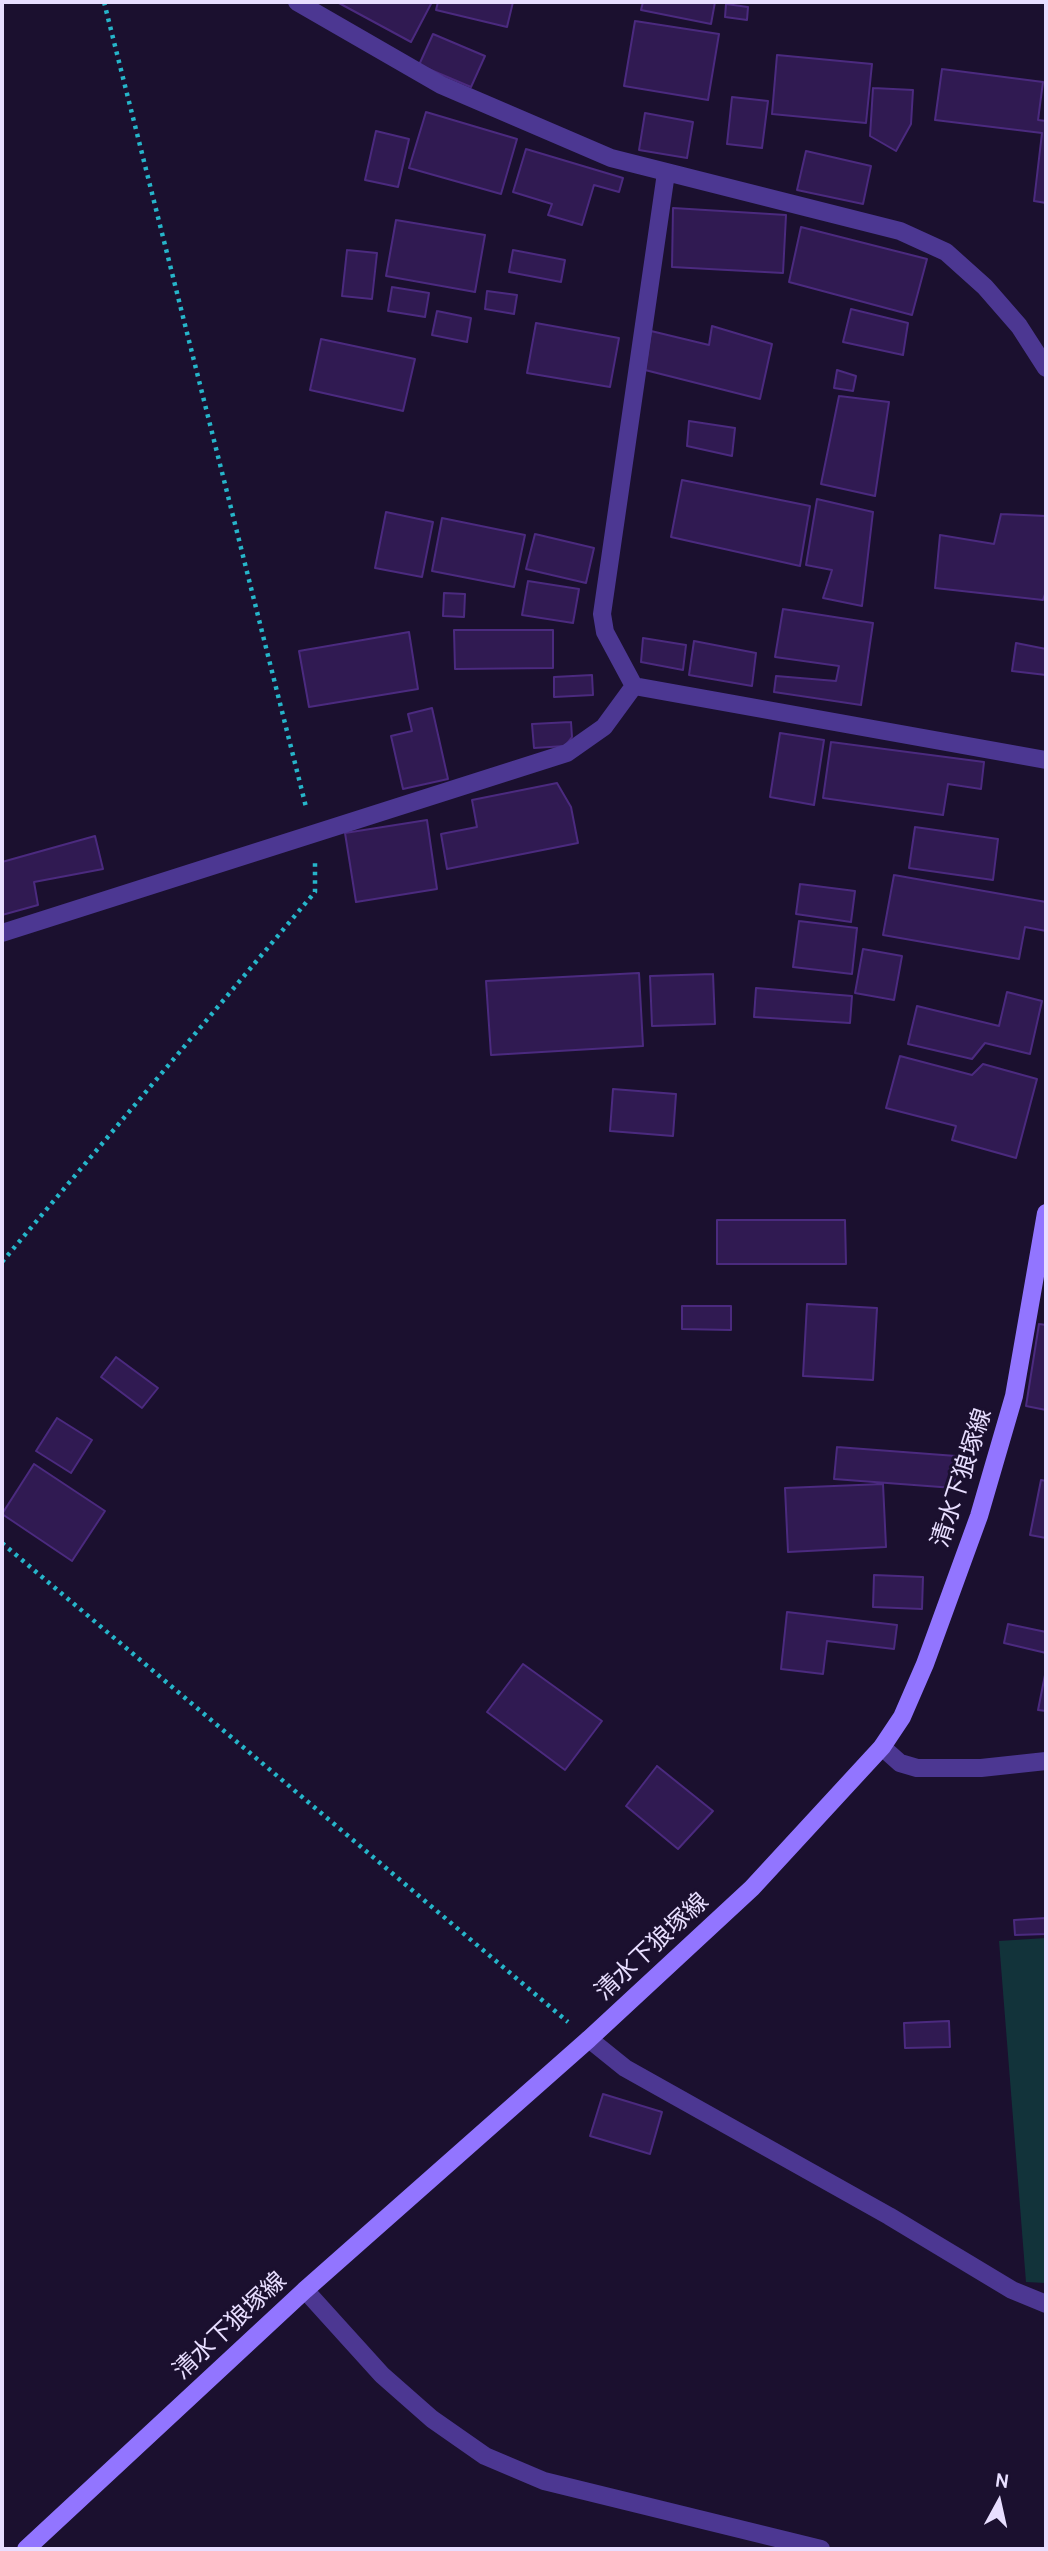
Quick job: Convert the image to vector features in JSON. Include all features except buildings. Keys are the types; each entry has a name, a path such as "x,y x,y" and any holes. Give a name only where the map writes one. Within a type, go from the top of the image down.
{"main road":[{"name":"清水下狼塚線","path":"26,2549 305,2290 589,2039 752,1888 882,1748 902,1717 925,1664 979,1516 1014,1396 1046,1213"}],"street":[{"path":"296,2 441,85 611,158 900,231 946,252 994,297 1018,326 1046,368"},
{"path":"634,686 605,632 602,614 666,173"},
{"path":"2,933 567,753 604,727 634,686"},
{"path":"634,686 1046,760"},
{"path":"882,1748 900,1763 917,1768 981,1768 1046,1761"},
{"path":"589,2039 625,2068 889,2216 1012,2290 1046,2304"},
{"path":"305,2290 383,2375 432,2419 485,2456 544,2481 821,2549"}],"path":[{"path":"2,1262 315,892 313,836 104,2"},
{"path":"2,1543 589,2039"}],"green space":[{"path":"1046,1938 1046,2283 1026,2282 999,1941"}]}
